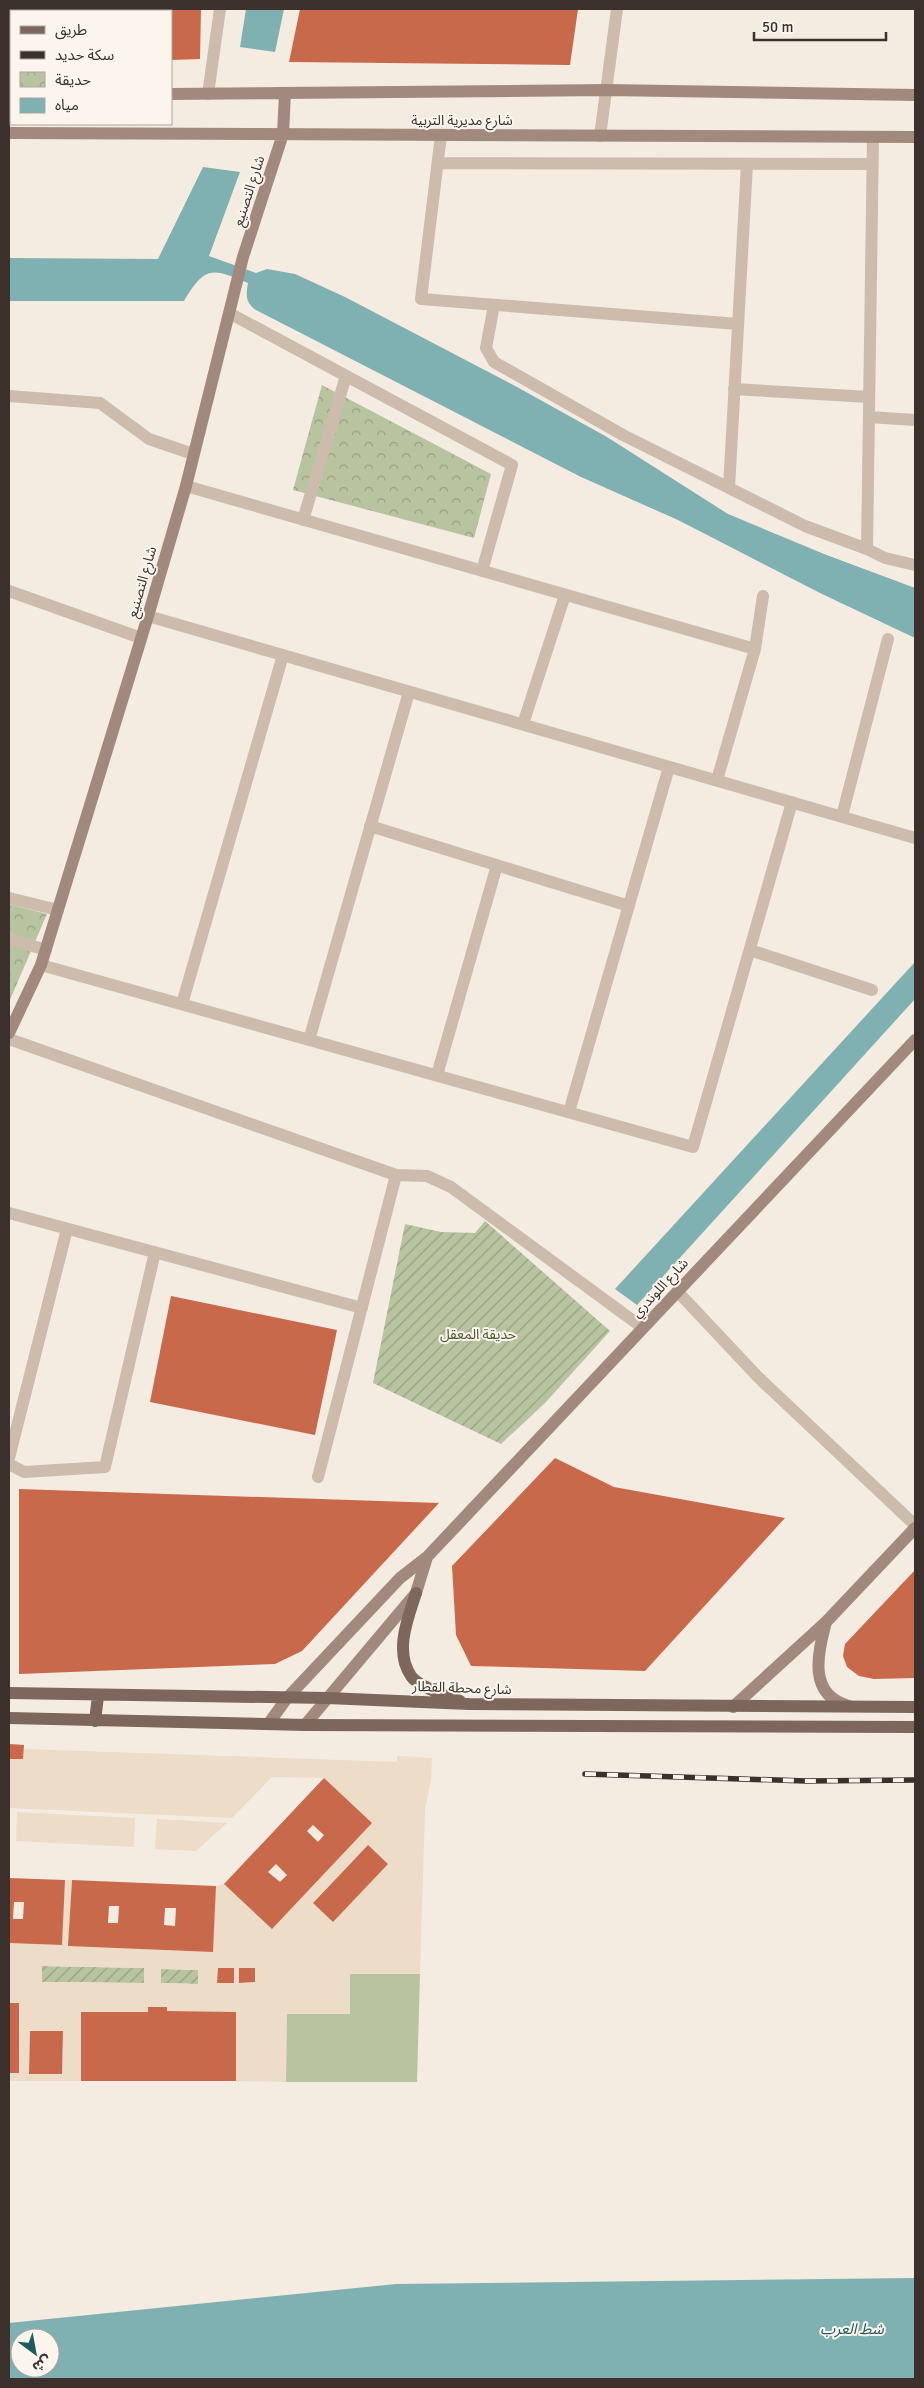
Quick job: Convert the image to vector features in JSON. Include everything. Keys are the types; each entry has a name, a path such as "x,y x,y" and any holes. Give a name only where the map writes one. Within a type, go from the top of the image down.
{"main road":[{"name":"شارع مديرية التربية","path":"172,94 606,90 915,95"},
{"name":"شارع التصنيع","path":"9,1032 41,965 148,616 186,486 243,257 284,134 285,93"},
{"name":"شارع مديرية التربية","path":"9,133 915,137"},
{"name":"شارع اللوندري","path":"269,1723 287,1698 400,1578 427,1557 915,1040"},
{"path":"733,1707 826,1622 915,1526"},
{"path":"427,1557 404,1632 403,1653 412,1677 428,1687 469,1704"},
{"path":"305,1725 416,1593"},
{"path":"826,1622 818,1653 820,1678 834,1701 853,1707"},
{"name":"شارع محطة القطار","path":"9,1693 98,1696 327,1698 469,1704 915,1707"},
{"path":"95,1721 98,1696"},
{"path":"9,1718 305,1725 915,1727"}],"street":[{"path":"208,94 220,9"},
{"path":"600,136 617,9"},
{"path":"441,135 421,299 738,324"},
{"path":"867,549 873,137"},
{"path":"438,163 872,164"},
{"path":"729,488 747,164"},
{"path":"494,305 486,348 494,362 623,434 805,526 867,549 885,558 915,565"},
{"path":"229,313 512,466 482,571"},
{"path":"303,520 346,376"},
{"path":"734,389 869,397"},
{"path":"9,396 100,403 149,438 194,454"},
{"path":"869,417 915,420"},
{"path":"186,486 755,649"},
{"path":"9,591 141,638"},
{"path":"523,724 565,594"},
{"path":"717,780 755,649 764,596"},
{"path":"148,616 915,838"},
{"path":"842,816 888,639"},
{"path":"182,1004 283,656"},
{"path":"309,1040 409,692"},
{"path":"569,1112 669,767"},
{"path":"41,965 693,1147 792,802"},
{"path":"370,826 629,906"},
{"path":"437,1075 497,865"},
{"path":"9,898 58,910"},
{"path":"9,938 46,950"},
{"path":"750,950 872,990"},
{"path":"9,1039 396,1175 427,1176 451,1187 643,1328"},
{"path":"318,1476 396,1175"},
{"path":"9,1214 362,1308"},
{"path":"9,1458 67,1229"},
{"path":"9,1464 24,1472 105,1467 155,1252"},
{"path":"678,1292 758,1377 915,1526"}],"green space":[{"path":"322,385 491,474 474,538 293,490"},
{"path":"9,904 47,914 9,1002"},
{"name":"حديقة المعقل","path":"485,1221 610,1331 545,1403 501,1444 373,1383 405,1224 441,1232 475,1233"},
{"path":"42,1966 144,1968 144,1983 42,1982"},
{"path":"161,1969 198,1970 198,1984 161,1983"},
{"path":"350,1974 420,1974 417,2082 286,2082 286,2014 350,2014"}],"shaded area":[{"path":"9,1744 24,1745 24,1749 397,1762 397,1756 432,1758 431,1780 425,1808 420,1974 350,1974 350,2014 287,2014 286,2082 236,2081 236,2012 167,2011 167,2007 148,2007 148,2012 81,2012 81,2081 9,2081 9,2073 19,2073 19,2003 9,2003 9,1943 62,1945 65,1880 72,1880 69,1946 213,1952 216,1886 224,1884 272,1929 372,1823 324,1778 272,1777 232,1818 9,1808 9,1759 23,1759 24,1750 9,1749","holes":["368,1845 387,1864 333,1921 313,1902","42,1966 144,1968 144,1983 42,1982","218,1968 234,1968 234,1982 218,1983","239,1968 255,1968 255,1982 239,1983","161,1969 198,1970 198,1984 161,1983","30,2031 63,2032 62,2074 29,2074"]},
{"path":"17,1812 135,1818 134,1847 16,1841"},
{"path":"157,1819 227,1823 196,1851 155,1849"}],"water":[{"path":"246,9 284,9 275,52 240,47"},
{"path":"203,167 240,172 209,256 256,273 267,269 295,274 345,297 517,387 607,437 728,514 824,554 915,588 915,638 820,593 678,520 581,477 256,310 247,298 248,283 226,274 211,273 204,276 191,289 184,301 9,301 9,258 158,259"},
{"path":"915,962 915,999 637,1305 615,1289"},
{"name":"شط العرب","path":"915,2278 915,2379 9,2379 9,2323 396,2284"}],"building":[{"path":"201,9 200,59 172,60 172,10 13,10"},
{"path":"300,9 578,9 570,65 289,62"},
{"path":"171,1296 337,1330 315,1435 150,1402"},
{"path":"555,1458 614,1487 785,1518 645,1671 471,1666 456,1635 452,1566"},
{"path":"19,1489 439,1503 302,1651 275,1664 19,1674"},
{"path":"915,1570 915,1678 874,1679 859,1676 847,1667 843,1656 845,1644"},
{"path":"9,1744 24,1745 23,1759 9,1759"},
{"path":"324,1778 372,1823 272,1929 224,1884","holes":["313,1825 324,1835 318,1842 307,1831","276,1864 287,1875 280,1882 268,1872"]},
{"path":"368,1845 388,1864 333,1922 313,1903"},
{"path":"9,1878 65,1880 62,1945 9,1943","holes":["14,1902 24,1902 23,1919 13,1919"]},
{"path":"72,1880 216,1886 213,1952 68,1946","holes":["109,1906 119,1906 118,1923 108,1923","165,1908 176,1908 175,1926 164,1925"]},
{"path":"218,1968 234,1968 234,1983 217,1983"},
{"path":"239,1968 255,1968 255,1982 239,1983"},
{"path":"9,2003 19,2003 19,2073 9,2073"},
{"path":"148,2007 167,2007 167,2011 236,2012 236,2081 81,2081 81,2012 148,2012"},
{"path":"30,2031 63,2031 62,2074 29,2074"}],"railway":[{"path":"585,1774 806,1781 915,1780"}]}
